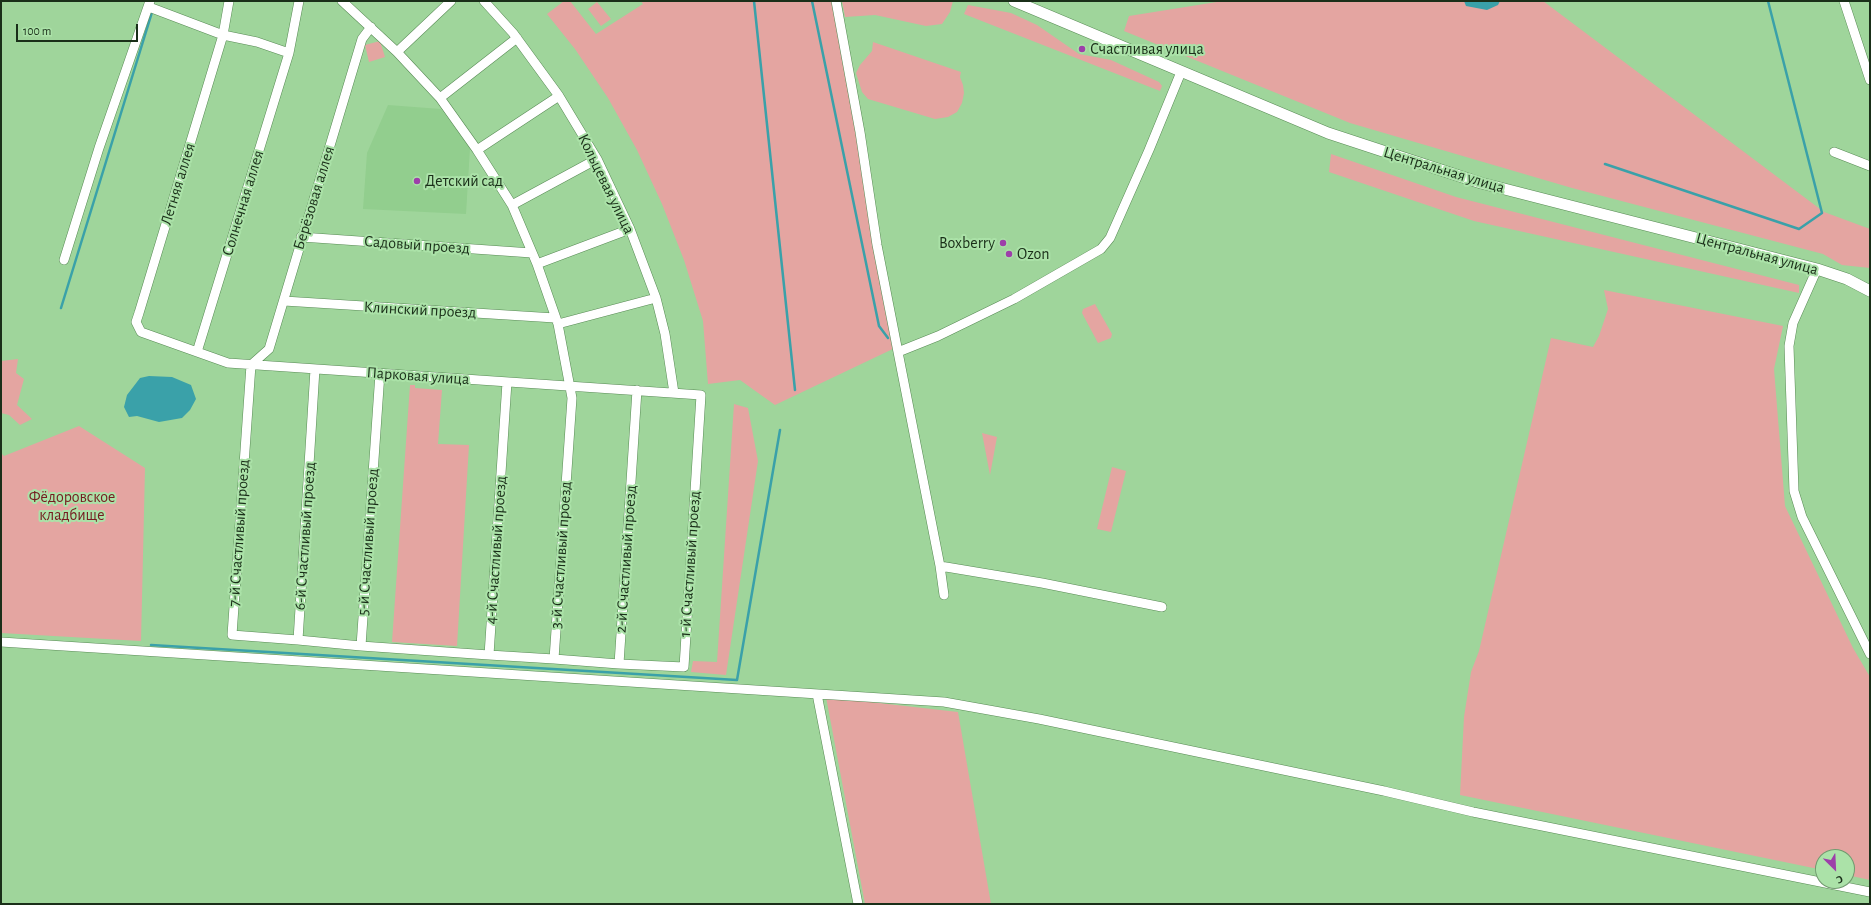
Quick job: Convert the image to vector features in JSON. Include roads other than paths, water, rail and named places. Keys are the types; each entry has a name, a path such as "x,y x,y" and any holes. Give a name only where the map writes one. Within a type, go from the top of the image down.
{"main road":[{"name":"Центральная улица","path":"1014,1 1032,5 1181,72 1328,133 1481,183 1816,268 1870,291"}],"street":[{"name":"Летняя аллея","path":"141,332 136,322 223,35 229,1"},
{"name":"Солнечная аллея","path":"197,352 289,53 300,1"},
{"name":"3-й Счастливый проезд","path":"342,1 353,4 371,27 397,52 440,98 477,150 512,205 537,264 557,321 572,398 554,659"},
{"path":"397,52 451,1"},
{"name":"Кольцевая улица","path":"484,1 517,38 559,96 597,159 630,229 656,298 665,334 674,393"},
{"path":"836,1 860,132 877,245 940,566 944,595"},
{"path":"1844,1 1870,80"},
{"path":"64,260 99,148 149,4 223,35 257,42 289,53"},
{"name":"Берёзовая аллея","path":"251,365 269,349 362,38 371,27"},
{"path":"440,98 517,38"},
{"path":"898,352 938,336 1008,302 1101,249 1113,232 1181,72"},
{"path":"477,150 559,96"},
{"path":"1834,152 1870,166"},
{"path":"512,205 597,159"},
{"path":"537,264 630,229"},
{"name":"Садовый проезд","path":"302,237 532,253"},
{"path":"1816,268 1793,323 1791,334 1789,361 1794,491 1804,521 1870,654"},
{"name":"Клинский проезд","path":"284,301 557,321 656,298"},
{"name":"Парковая улица","path":"141,332 228,363 701,395"},
{"name":"7-й Счастливый проезд","path":"251,365 232,636 298,640"},
{"name":"6-й Счастливый проезд","path":"298,640 316,369"},
{"name":"5-й Счастливый проезд","path":"361,646 380,373"},
{"name":"4-й Счастливый проезд","path":"489,656 507,382"},
{"name":"2-й Счастливый проезд","path":"619,664 636,390"},
{"name":"1-й Счастливый проезд","path":"619,664 684,667 701,395"},
{"path":"940,566 1042,583 1162,607"},
{"path":"298,640 361,646 426,649 489,656 619,664"},
{"path":"1,642 944,702 1384,791 1473,812 1870,892"},
{"path":"817,694 858,904"}],"water":[{"path":"1464,1 1500,1 1498,5 1487,10 1466,6"},
{"path":"149,376 172,377 191,385 196,399 190,410 182,418 159,422 137,416 129,417 124,407 127,395 140,378"}],"waterway":[{"path":"754,1 795,390"},
{"path":"812,1 879,326 888,338"},
{"path":"1605,164 1799,229 1822,213 1768,1"},
{"path":"61,308 153,9"},
{"path":"151,645 737,680 780,430"}],"place":[{"name":"Счастливая улица","path":"1082,49"},
{"name":"Детский сад","path":"417,181"},
{"name":"Boxberry","path":"1003,243"},
{"name":"Ozon","path":"1009,254"}],"park label":[{"name":"Фёдоровское кладбище","path":"72,506"}]}
